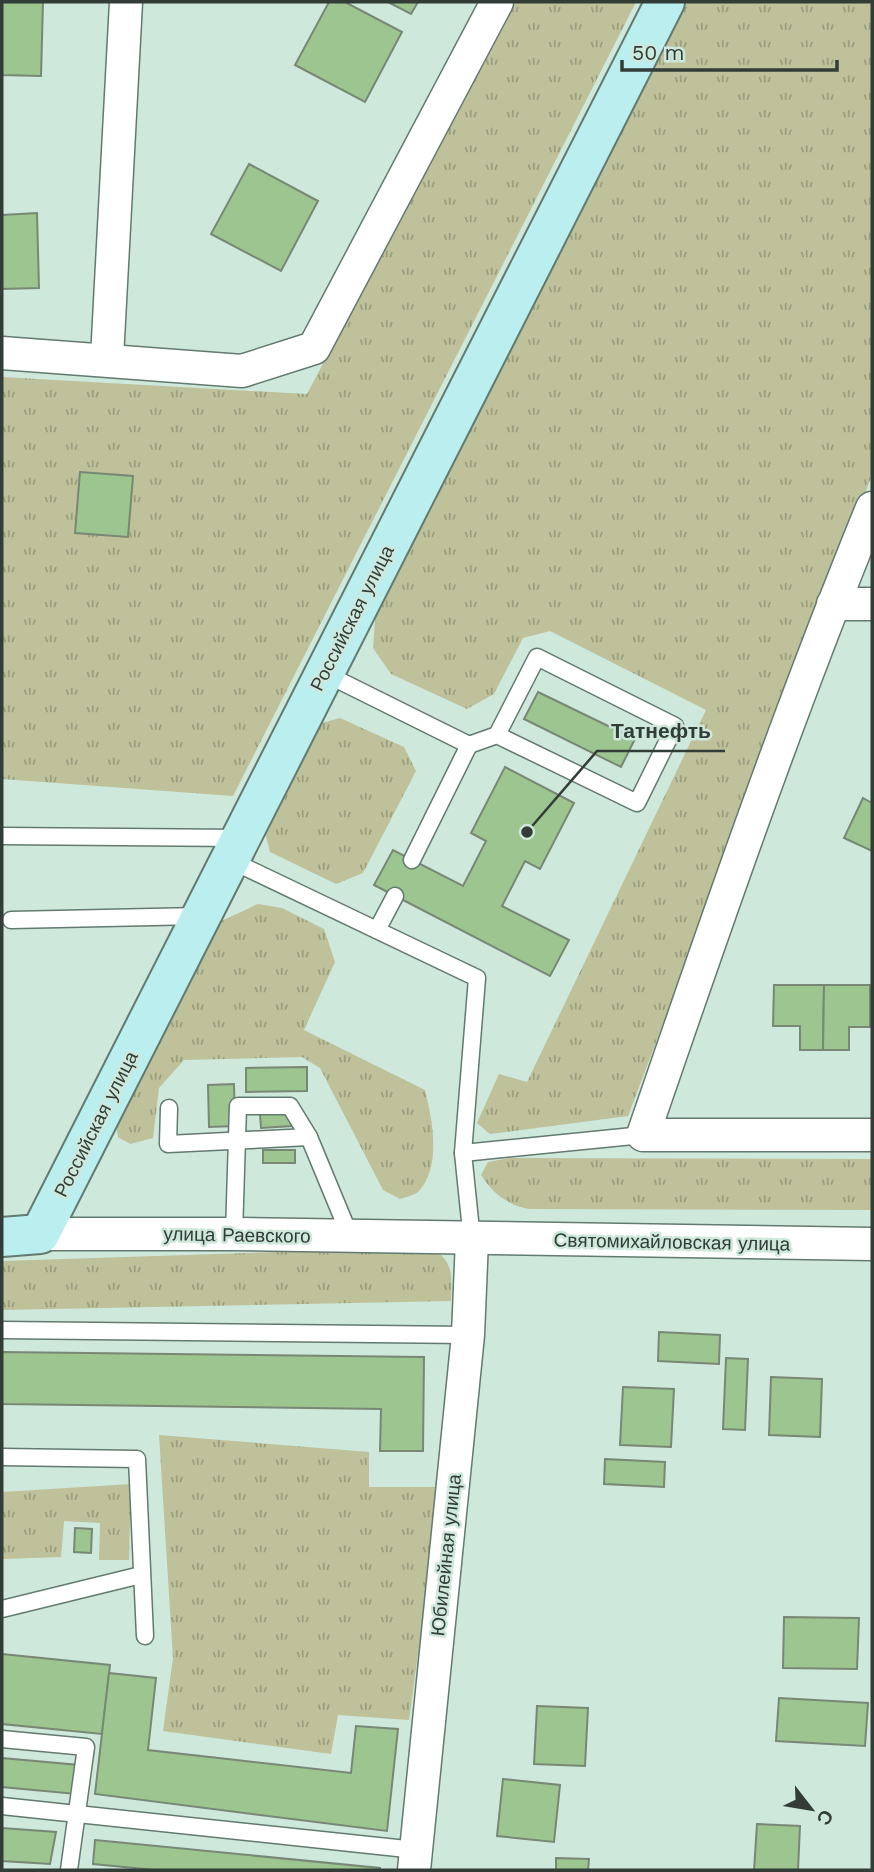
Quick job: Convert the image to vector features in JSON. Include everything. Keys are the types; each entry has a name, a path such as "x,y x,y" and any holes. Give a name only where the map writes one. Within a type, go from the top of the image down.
{"main road":[{"name":"Российская улица","path":"40,1234 665,2"},
{"name":"улица Раевского","path":"2,1237 40,1234"}],"street":[{"path":"107,358 126,2"},
{"path":"2,353 107,358 242,371 314,348 497,2"},
{"path":"872,508 833,604 704,956 643,1135 872,1135"},
{"path":"833,604 872,604"},
{"name":"улица Раевского","path":"40,1234 234,1234 472,1240"},
{"name":"Святомихайловская улица","path":"472,1240 872,1244"},
{"name":"Юбилейная улица","path":"415,1860 468,1335 472,1240"}],"lane":[{"path":"412,860 469,745 497,735 537,657 675,726 638,803 497,735"},
{"path":"324,673 469,745"},
{"path":"2,836 235,849 377,930 477,978 463,1153 472,1240"},
{"path":"377,930 395,896"},
{"path":"11,920 201,916"},
{"path":"234,1234 238,1106 290,1106 309,1138 350,1237"},
{"path":"169,1108 169,1144 309,1138"},
{"path":"463,1153 643,1135"},
{"path":"2,1330 468,1335"},
{"path":"2,1457 137,1459 145,1636"},
{"path":"2,1609 141,1575"},
{"path":"2,1739 86,1747 69,1870"},
{"path":"2,1806 415,1860"}],"green space":[{"path":"514,2 636,2 233,796 2,779 2,377 307,394"},
{"path":"687,2 872,2 872,475 628,1116 490,1134 477,1123 499,1074 527,1082 706,710 550,631 523,638 494,694 467,709 391,674 373,648 376,607"},
{"path":"340,718 404,747 416,771 363,873 336,884 270,852 264,828 318,724"},
{"path":"258,904 282,908 324,929 335,962 304,1030 425,1090 432,1128 433,1155 426,1180 415,1194 400,1199 383,1190 320,1068 302,1057 184,1060 159,1088 153,1138 130,1144 118,1137 116,1123 217,923"},
{"path":"509,1158 872,1159 872,1210 529,1209 502,1198 481,1175 488,1162"},
{"path":"430,1247 444,1258 450,1270 451,1301 2,1310 2,1261"},
{"path":"159,1435 369,1452 369,1487 441,1487 409,1720 338,1715 331,1754 163,1731 173,1658"},
{"path":"131,1484 129,1560 99,1560 100,1523 64,1521 61,1557 2,1559 2,1492"}],"building":[{"path":"2,2 43,2 41,76 2,75"},
{"path":"329,2 345,2 402,32 365,102 295,65"},
{"path":"388,2 418,2 411,14"},
{"path":"249,164 318,201 281,271 211,234"},
{"path":"37,213 39,288 2,289 2,215"},
{"path":"80,472 133,476 128,537 75,533"},
{"path":"538,692 635,739 621,767 524,719"},
{"path":"505,767 574,803 540,869 525,861 502,906 569,940 550,976 374,885 393,850 463,886 486,841 471,833"},
{"path":"863,798 872,803 872,851 844,838"},
{"path":"774,985 824,985 823,1050 800,1050 800,1026 773,1026"},
{"path":"824,985 870,985 870,1027 849,1027 849,1050 823,1050"},
{"path":"872,985 872,1027 870,1027"},
{"path":"307,1067 307,1091 246,1092 246,1068"},
{"path":"234,1084 235,1126 209,1127 208,1085"},
{"path":"290,1112 292,1126 261,1128 260,1114"},
{"path":"263,1150 295,1150 295,1163 263,1163"},
{"path":"659,1332 720,1335 719,1364 658,1361"},
{"path":"2,1352 424,1357 423,1451 380,1451 381,1409 2,1404"},
{"path":"726,1358 748,1359 745,1430 723,1429"},
{"path":"771,1377 822,1379 820,1437 769,1435"},
{"path":"623,1387 674,1389 671,1447 620,1445"},
{"path":"605,1459 665,1462 664,1487 604,1484"},
{"path":"75,1528 92,1529 91,1553 74,1552"},
{"path":"784,1617 859,1618 857,1669 783,1668"},
{"path":"2,1654 110,1665 102,1734 2,1724"},
{"path":"109,1673 156,1678 148,1750 351,1773 356,1726 398,1729 387,1831 95,1794"},
{"path":"779,1698 868,1703 865,1746 776,1741"},
{"path":"537,1706 588,1708 585,1766 534,1764"},
{"path":"2,1758 79,1765 76,1794 2,1787"},
{"path":"503,1779 560,1785 554,1842 497,1836"},
{"path":"757,1824 800,1826 798,1870 754,1870"},
{"path":"2,1828 56,1832 50,1864 2,1861"},
{"path":"95,1840 380,1870 155,1870 93,1864"},
{"path":"556,1858 589,1859 588,1870 556,1870"}],"place":[{"name":"Татнефть","path":"527,832"}]}
